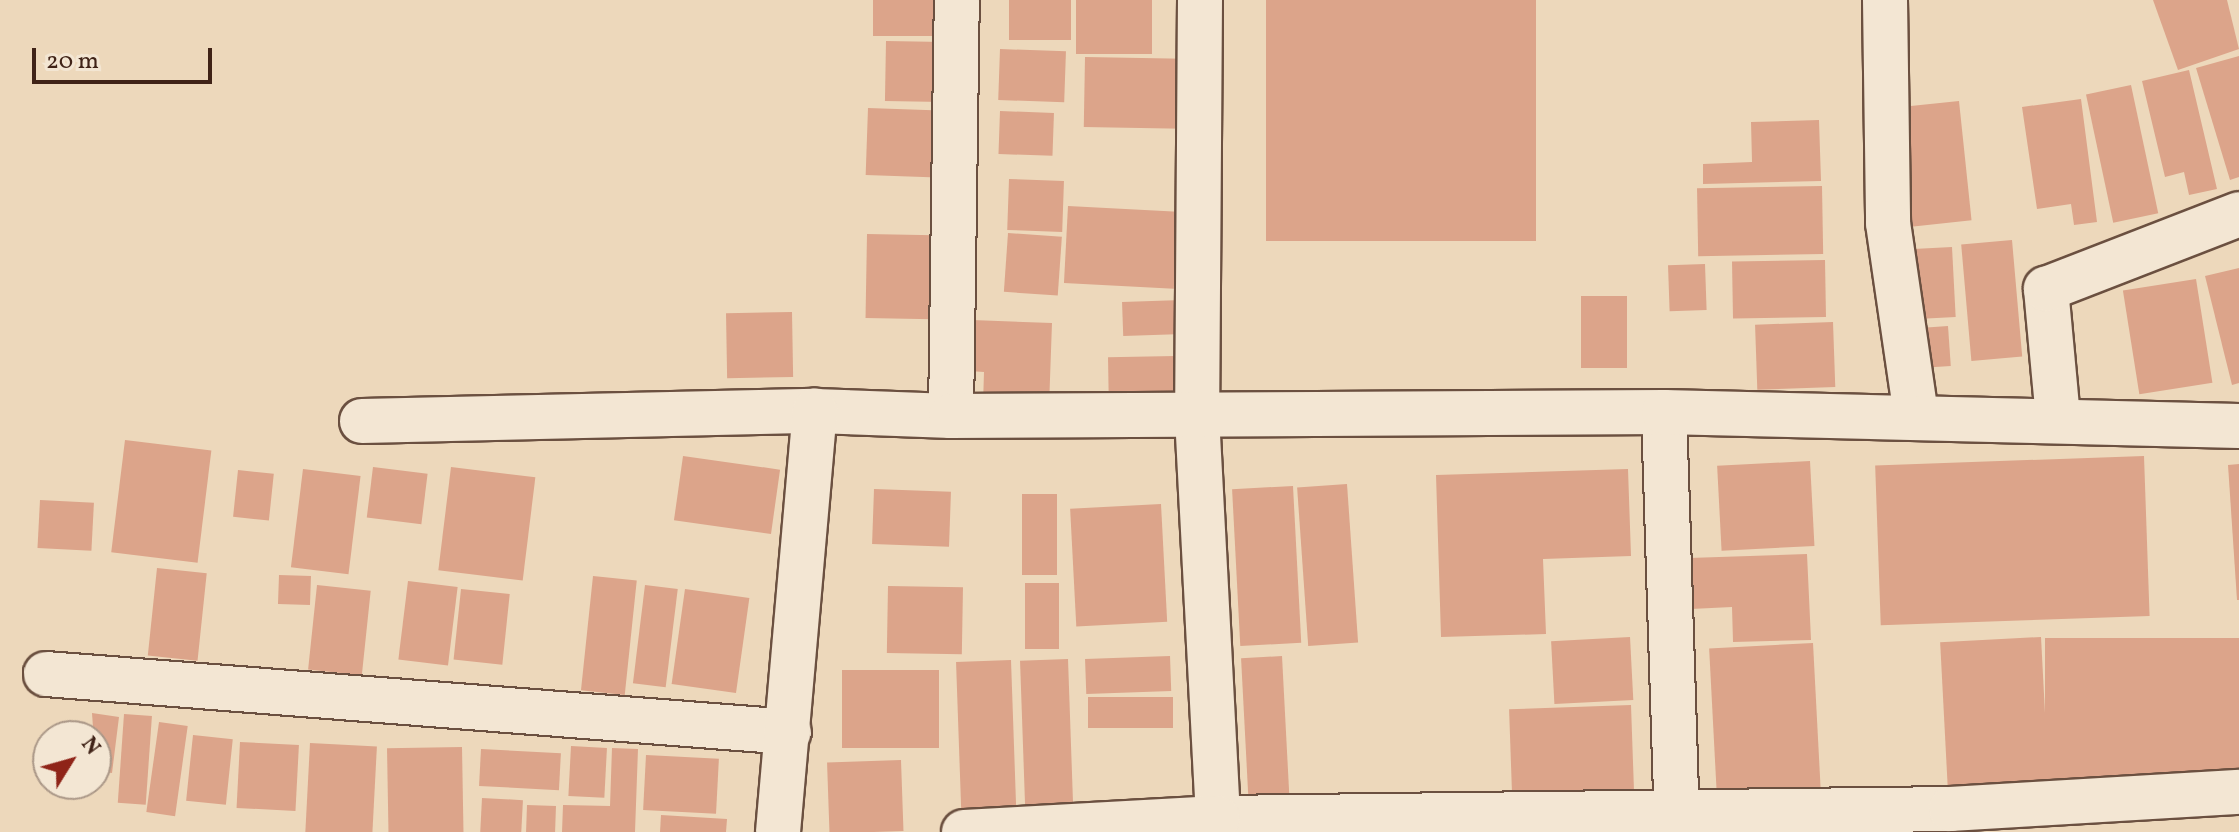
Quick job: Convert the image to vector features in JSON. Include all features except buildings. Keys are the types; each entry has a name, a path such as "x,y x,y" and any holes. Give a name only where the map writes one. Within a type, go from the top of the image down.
{"street":[{"path":"951,416 957,0"},
{"path":"1200,0 1197,416 1218,818"},
{"path":"1885,0 1888,223 1916,415"},
{"path":"2058,418 2046,289 2239,214"},
{"path":"778,832 815,411"},
{"path":"362,421 815,411 951,416 1664,412 2058,418 2239,426"},
{"path":"1664,412 1678,821"},
{"path":"46,674 789,732"},
{"path":"964,832 1218,818 1678,821 2239,792"}]}
